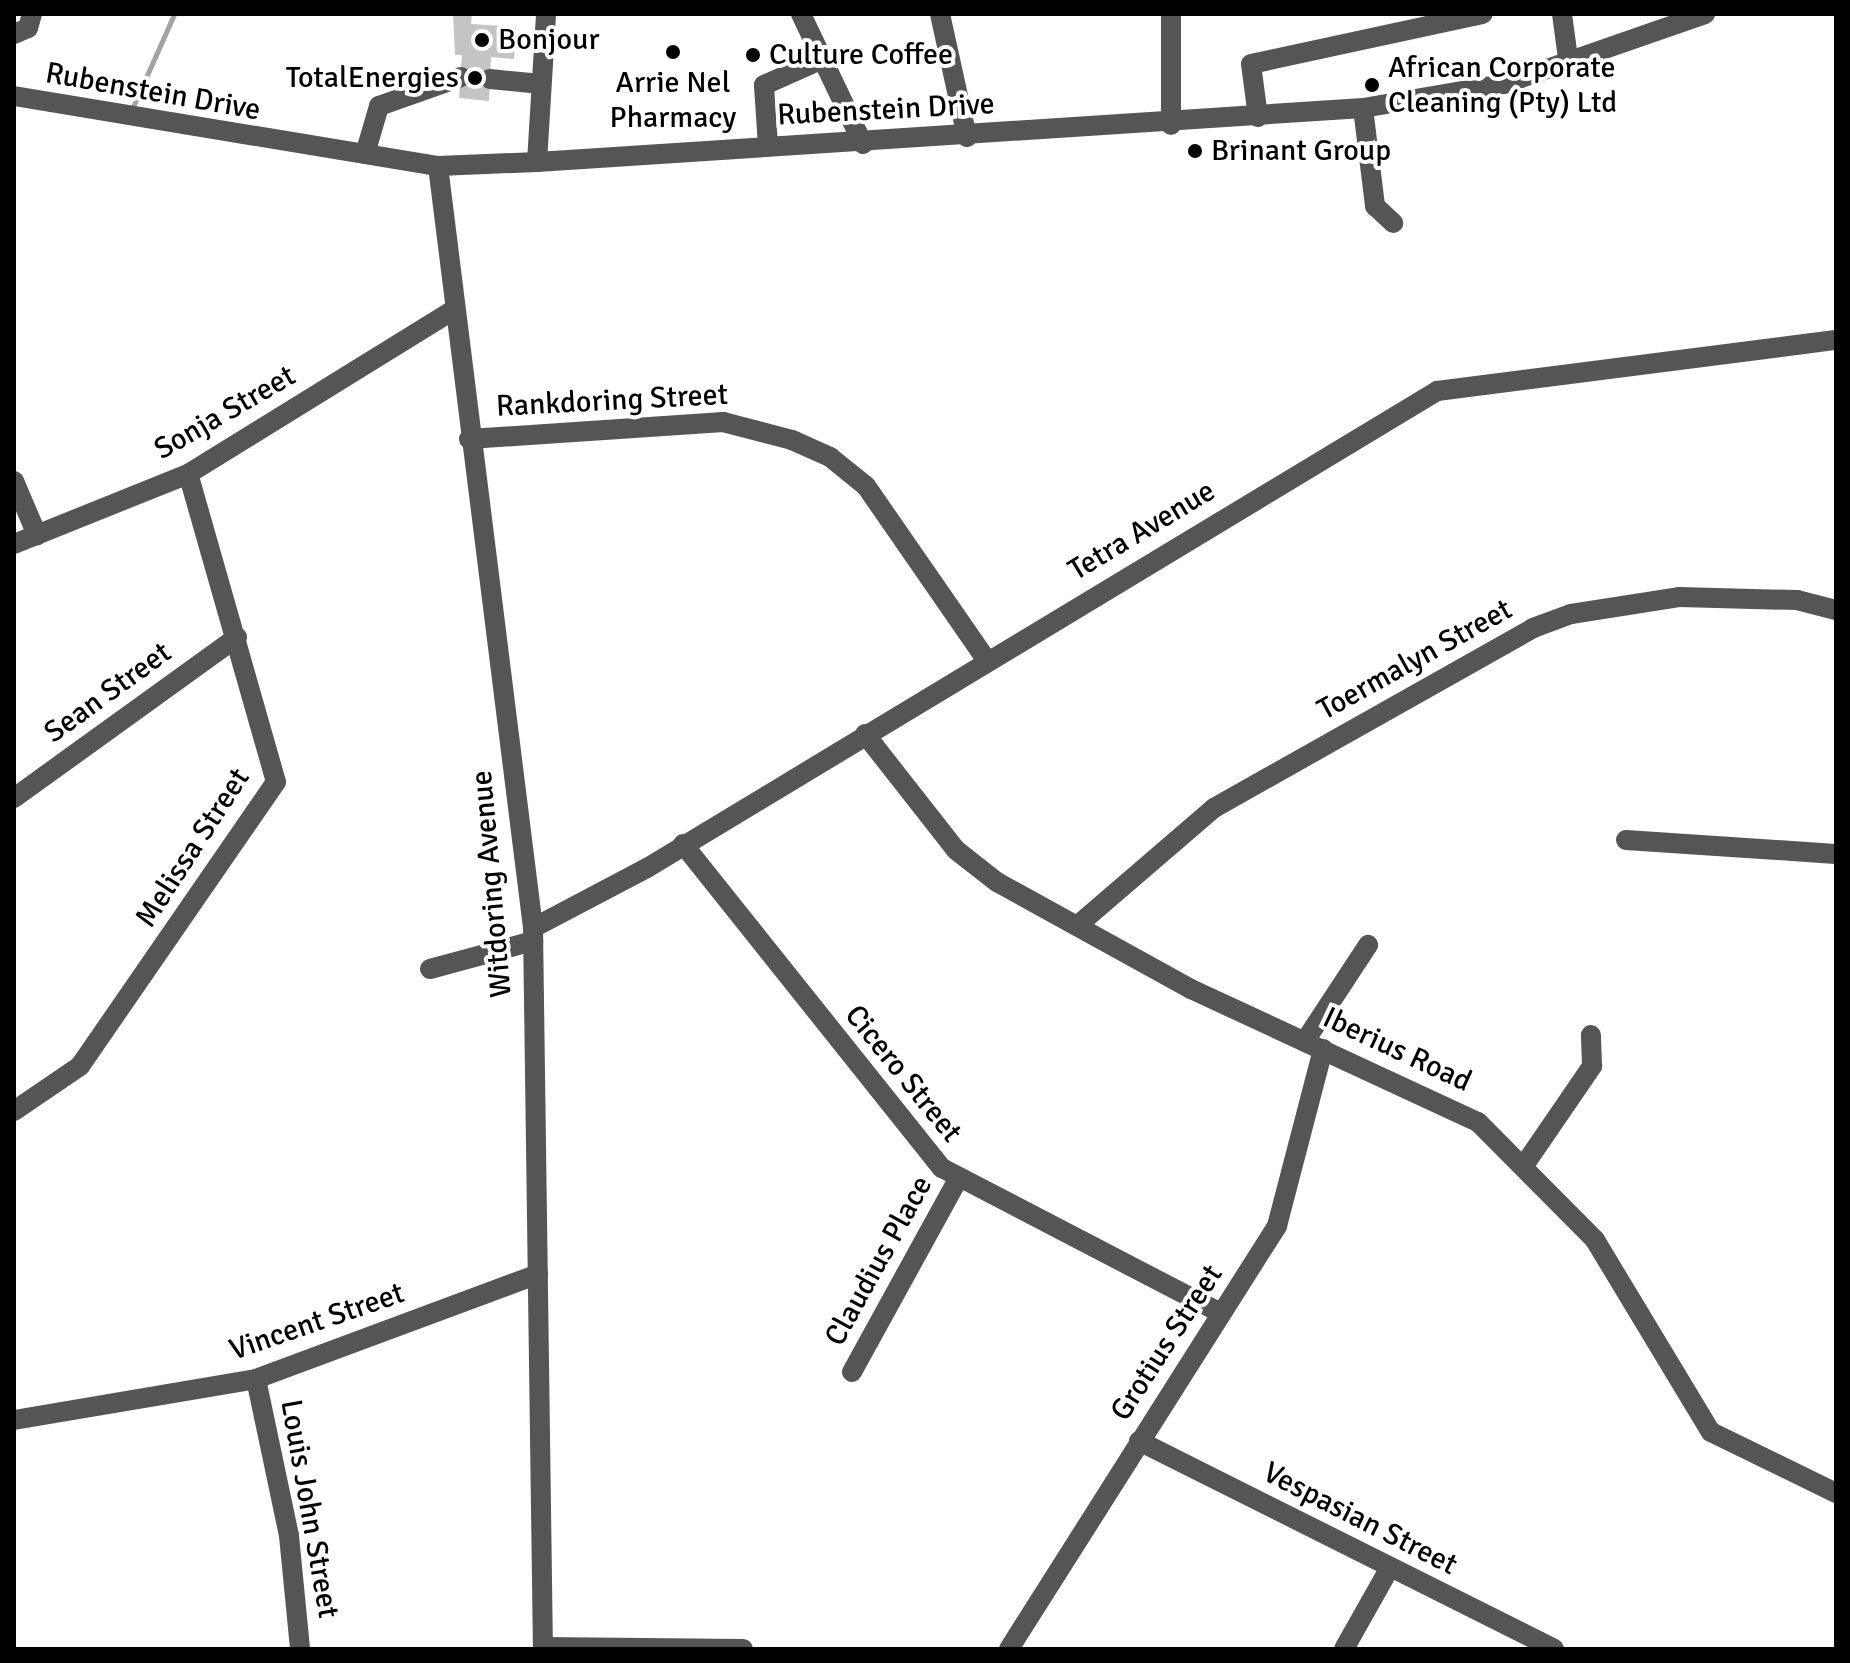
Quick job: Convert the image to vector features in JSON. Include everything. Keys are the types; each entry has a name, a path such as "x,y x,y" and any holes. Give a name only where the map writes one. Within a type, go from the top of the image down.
{"street":[{"path":"14,34 28,28 32,14"},
{"path":"537,162 546,14"},
{"path":"801,14 825,58 863,144"},
{"path":"940,14 967,137"},
{"path":"1171,14 1171,125"},
{"path":"1258,117 1251,64 1483,14"},
{"path":"1562,14 1569,66"},
{"name":"Rubenstein Drive","path":"14,96 304,141 438,166 537,162 768,146 863,144 1171,125 1363,108 1569,66 1705,14"},
{"path":"768,146 764,85 825,58"},
{"path":"365,154 379,106 461,77"},
{"path":"490,79 541,84"},
{"path":"1363,108 1375,206 1393,223"},
{"name":"Witdoring Avenue","path":"438,166 469,439 533,934 543,1648"},
{"name":"Sonja Street","path":"14,544 188,474 454,310"},
{"name":"Tetra Avenue","path":"430,969 533,934 986,659 1437,391 1836,340"},
{"name":"Rankdoring Street","path":"469,439 723,422 792,440 830,457 866,486 986,659"},
{"name":"Melissa Street","path":"14,1111 80,1066 270,796 276,770 188,474"},
{"path":"14,481 37,535"},
{"name":"Toermalyn Street","path":"1078,925 1214,808 1476,654 1533,628 1571,614 1679,597 1797,600 1836,610"},
{"name":"Sean Street","path":"14,798 237,637"},
{"name":"Iberius Road","path":"865,734 965,858 1078,925 1314,1045 1456,1107 1525,1164 1595,1240 1711,1432 1836,1493"},
{"path":"1626,840 1836,854"},
{"name":"Cicero Street","path":"683,844 906,1131 958,1179 1221,1313"},
{"name":"Grotius Street","path":"1009,1649 1284,1212 1314,1045 1368,945"},
{"path":"1525,1164 1592,1066 1591,1035"},
{"name":"Claudius Place","path":"852,1372 958,1179"},
{"name":"Vincent Street","path":"14,1420 256,1379 538,1274"},
{"name":"Louis John Street","path":"256,1379 289,1536 300,1649"},
{"name":"Vespasian Street","path":"1139,1441 1389,1569 1554,1649"},
{"path":"1344,1649 1389,1569"},
{"path":"543,1648 743,1649"}],"building":[{"path":"453,14 472,14 471,24 516,27 514,59 491,57 489,101 459,98 462,55 455,55"}],"waterway":[{"path":"132,109 174,14"}],"place":[{"name":"Bonjour","path":"482,40"},
{"name":"Arrie Nel Pharmacy","path":"673,52"},
{"name":"Culture Coffee","path":"753,55"},
{"name":"TotalEnergies","path":"475,78"},
{"name":"African Corporate Cleaning (Pty) Ltd","path":"1372,85"},
{"name":"Brinant Group","path":"1195,151"}]}
